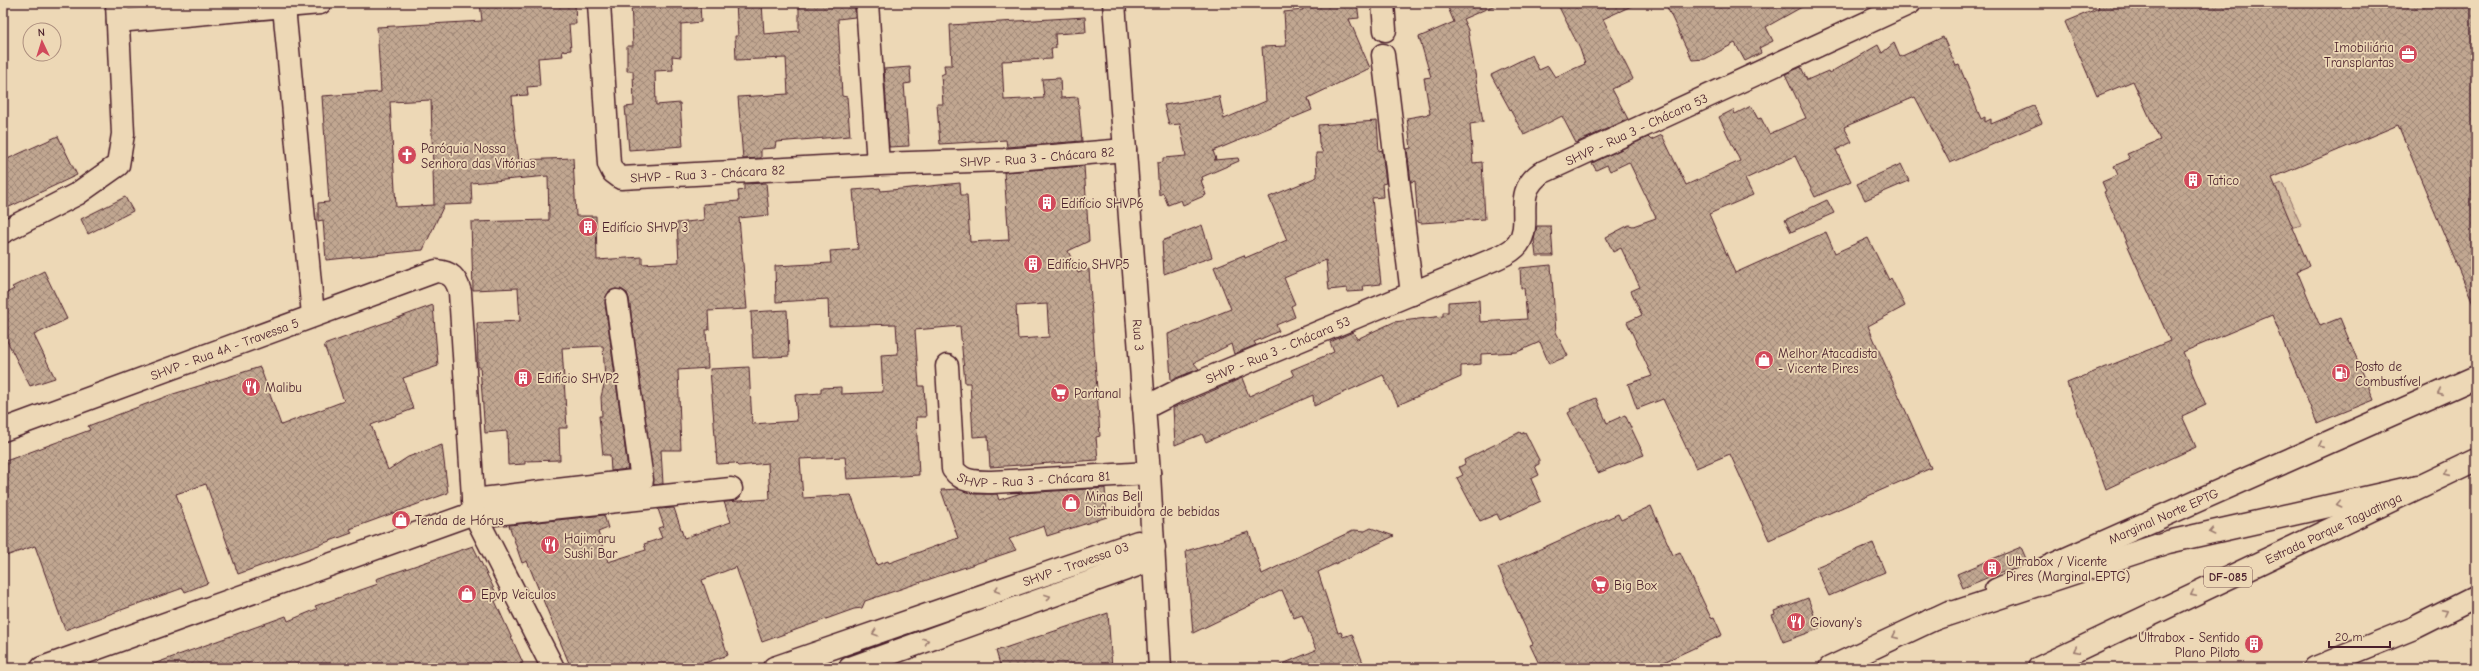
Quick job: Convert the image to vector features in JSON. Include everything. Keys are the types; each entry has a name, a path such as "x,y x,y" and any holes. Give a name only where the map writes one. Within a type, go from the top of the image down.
{"main road":[{"path":"3,232 77,194 118,165 123,134 117,12 284,7 320,3"},
{"name":"SHVP - Rua 3 - Chácara 82","path":"598,3 609,164 613,172 621,178 878,164 1004,160 1125,150"},
{"path":"867,3 878,164"},
{"name":"Rua 3","path":"1114,3 1149,473 1160,668"},
{"path":"1383,3 1385,30"},
{"name":"SHVP - Rua 3 - Chácara 53","path":"1144,408 1178,391 1497,258 1518,244 1523,231 1526,192 1532,180 1541,173 1910,3"},
{"path":"284,7 313,316"},
{"path":"1383,55 1412,294"},
{"name":"SHVP - Rua 4A - Travessa 5","path":"3,430 436,271 446,272 454,277 460,292 474,510"},
{"path":"42,668 474,510 642,480 617,301"},
{"name":"SHVP - Rua 3 - Chácara 81","path":"947,366 953,469 964,479 970,482 992,482 1149,473"},
{"name":"Marginal Norte EPTG","path":"1830,668 1931,620 2216,491 2476,377"},
{"name":"Estrada Parque Taguatinga","path":"2039,668 2418,486 2476,460"},
{"path":"1931,620 2168,542 2418,486"},
{"path":"474,510 731,489"},
{"path":"474,510 553,668"},
{"name":"SHVP - Travessa 03","path":"774,668 1138,542 1154,547 1146,562 850,668"},
{"path":"2341,668 2414,628 2476,597"},
{"path":"2315,668 2414,628"}],"green space":[{"path":"2282,183 2301,225 2286,230 2252,196"}],"building":[{"path":"480,3 566,3 566,6 575,5 576,24 569,24 571,50 562,51 563,56 538,58 540,86 527,87 528,95 512,96 514,124 519,160 573,158 576,216 596,216 597,260 642,257 642,264 679,262 677,223 704,220 703,204 739,201 738,191 744,190 744,184 766,183 769,215 739,218 747,309 708,311 709,330 706,330 708,368 678,370 681,450 661,450 663,484 654,485 629,299 627,293 621,289 609,291 605,303 628,469 611,471 610,455 603,455 599,416 602,416 601,397 605,380 603,346 562,348 567,428 559,428 560,460 525,461 525,464 508,465 507,431 485,433 480,367 478,367 477,323 520,321 518,288 473,290 471,222 549,220 548,176 471,183 472,204 444,205 423,250 326,260 323,220 318,221 318,203 329,202 322,96 381,92 377,27 482,21","holes":["431,100 434,205 396,207 390,102"]},
{"path":"631,3 700,3 701,22 681,24 681,57 672,56 673,70 655,71 656,105 680,103 683,146 629,150 625,107 634,106 633,71 627,71 627,46 633,46"},
{"path":"736,3 762,3 764,34 799,31 799,3 855,3 855,17 838,19 842,96 847,97 850,136 776,142 775,148 761,149 761,158 743,159 738,97 788,94 786,58 736,60 735,36 738,36"},
{"path":"1302,3 1357,3 1359,18 1349,19 1370,68 1308,98 1312,110 1213,151 1216,159 1214,160 1238,158 1239,161 1202,177 1203,180 1201,180 1206,195 1183,205 1181,200 1168,205 1163,193 1159,195 1157,163 1163,162 1163,158 1186,156 1180,124 1169,125 1164,105 1219,96 1224,119 1266,101 1262,47 1286,46 1284,12 1303,10"},
{"path":"1446,3 1500,3 1463,19 1468,30 1483,122 1470,124 1473,163 1482,162 1485,219 1421,223 1418,222 1415,181 1411,182 1407,149 1411,148 1407,118 1430,114 1424,78 1431,77 1419,37 1454,22"},
{"path":"1557,3 1638,3 1603,19 1633,79 1612,89 1628,119 1576,143 1562,116 1524,135 1491,75 1532,55 1539,70 1548,66 1555,77 1585,64 1580,49"},
{"path":"1665,3 1809,3 1766,27 1773,41 1759,48 1761,53 1745,61 1735,43 1705,59 1692,60"},
{"name":"Tatico","path":"2097,3 2476,3 2476,310 2398,125 2272,178 2309,266 2297,271 2320,326 2340,318 2374,400 2317,423 2272,315 2183,352 2206,405 2182,416 2196,447 2106,489 2067,383 2170,341 2104,192 2106,191 2102,182 2118,175 2114,166 2130,159 2127,154 2160,140 2133,81 2097,96 2065,22 2099,8"},
{"path":"1085,17 1086,32 1055,34 1056,48 1051,48 1052,59 1002,61 1004,100 1044,98 1042,79 1060,78 1061,98 1078,97 1082,141 1007,147 1006,140 940,144 937,104 943,104 941,75 945,73 944,65 952,65 950,25"},
{"path":"1943,37 1956,66 1959,65 1981,119 1985,117 1985,122 1991,119 1991,124 2034,106 2042,123 1950,163 1915,97 1844,127 1852,142 1836,150 1851,181 1815,197 1795,156 1745,179 1753,195 1709,214 1735,273 1826,232 1835,253 1868,238 1889,280 1891,278 1905,306 1868,326 1931,468 1769,540 1730,454 1696,468 1663,399 1637,409 1628,384 1652,376 1627,322 1642,315 1631,291 1640,287 1621,248 1613,252 1606,237 1629,225 1633,226 1656,218 1629,162 1610,171 1607,165 1596,170 1592,163 1648,137 1651,140 1662,135 1686,185 1740,161 1719,117 1733,110 1735,114 1751,106 1758,119 1761,118 1769,134 1806,118 1785,74 1801,67 1807,80 1828,71 1829,73 1878,45 1882,53 1894,43 1900,57"},
{"path":"910,67 911,83 904,84 909,146 889,147 884,69"},
{"path":"1377,121 1379,151 1382,150 1386,183 1382,184 1383,197 1372,198 1381,284 1363,286 1364,291 1347,292 1347,288 1329,290 1326,260 1284,278 1295,304 1291,306 1295,317 1276,325 1279,331 1254,342 1256,345 1234,354 1231,344 1194,363 1199,369 1171,380 1168,334 1231,309 1214,267 1244,255 1245,258 1287,240 1269,197 1317,177 1316,153 1323,153 1319,144 1318,125"},
{"path":"58,136 77,175 3,210 3,161"},
{"path":"1901,164 1909,181 1865,200 1857,184"},
{"path":"1084,166 1089,241 1068,251 1078,273 1089,269 1100,436 1096,437 1098,460 990,467 988,436 973,437 970,383 965,383 960,326 915,330 919,386 924,386 926,417 916,417 919,475 847,479 845,457 800,459 803,498 851,495 877,565 888,561 889,563 958,538 941,490 958,489 974,494 997,494 999,500 1021,493 1105,488 1107,517 1047,536 1044,526 1009,539 1016,550 865,601 862,608 854,609 762,642 736,567 702,580 728,655 690,668 571,668 527,561 522,563 509,525 604,515 608,528 598,532 608,562 646,550 644,544 662,538 658,528 664,526 658,509 674,508 684,538 731,522 724,502 770,499 768,463 738,466 735,463 717,464 710,369 749,367 752,424 797,421 795,395 821,393 821,388 841,387 841,394 883,392 881,355 898,354 896,324 829,326 828,299 776,302 775,266 831,263 830,251 858,249 853,190 880,188 881,191 960,183 961,195 967,195 970,242 1009,240 1004,172","holes":["1047,304 1049,337 1018,339 1016,306"]},
{"path":"125,197 133,211 88,234 81,219"},
{"path":"1827,200 1834,213 1791,232 1785,220"},
{"path":"1202,225 1212,257 1164,274 1162,241"},
{"path":"1537,226 1551,226 1553,256 1536,256 1534,240"},
{"path":"1551,265 1556,332 1568,356 1549,364 1540,342 1517,352 1481,354 1481,364 1461,366 1461,377 1398,405 1383,375 1314,406 1313,395 1206,442 1202,434 1175,445 1173,408 1242,378 1249,396 1294,376 1291,370 1334,352 1330,342 1353,332 1357,339 1394,322 1443,316 1443,312 1448,312 1448,302 1479,300 1480,322 1527,319 1524,288 1521,288 1520,268"},
{"path":"44,271 67,319 34,335 55,378 30,386 3,333 3,295 14,289 12,287"},
{"path":"433,305 438,366 403,378 413,409 371,425 388,470 408,457 442,445 448,493 350,529 352,533 238,574 206,484 176,494 208,583 185,592 183,588 65,630 35,546 3,557 3,462 90,430 88,426 170,395 260,367 281,425 344,401 324,345"},
{"path":"787,310 789,356 753,358 751,312"},
{"path":"1596,398 1607,423 1625,415 1644,455 1598,473 1568,413 1571,411 1570,409"},
{"path":"1520,432 1521,434 1525,432 1539,460 1539,464 1535,466 1539,475 1531,479 1541,501 1500,520 1497,514 1480,521 1457,478 1463,475 1459,467 1465,464 1464,460"},
{"name":"Big Box","path":"1651,506 1673,555 1680,552 1711,618 1714,617 1722,635 1651,668 1541,668 1530,645 1533,644 1498,568 1618,514 1621,520"},
{"path":"1371,528 1394,536 1318,572 1338,633 1341,632 1343,637 1352,634 1365,668 1273,668 1316,650 1302,615 1294,618 1282,590 1193,633 1186,551 1249,532 1262,574 1354,530 1365,531"},
{"path":"1873,543 1885,572 1829,596 1816,567"},
{"path":"473,546 499,599 495,601 523,663 520,664 522,668 148,668 148,666 286,616 288,621 317,609 315,606 378,584 376,579"},
{"name":"Ultrabox / Vicente Pires (Marginal EPTG)","path":"2021,547 2027,561 1963,588 1957,574"},
{"name":"Giovany's","path":"1808,598 1819,629 1783,642 1772,615 1775,614 1774,611"},
{"path":"1108,613 1112,668 1001,668 996,651"}],"place":[{"name":"Imobiliária Transplantas","path":"2408,54"},
{"name":"Paróquia Nossa Senhora das Vitórias","path":"407,155"},
{"name":"Tatico","path":"2193,180"},
{"name":"Edifício SHVP6","path":"1047,203"},
{"name":"Edifício SHVP 3","path":"588,227"},
{"name":"Edifício SHVP5","path":"1033,264"},
{"name":"Melhor Atacadista - Vicente Pires","path":"1764,360"},
{"name":"Posto de Combustível","path":"2341,373"},
{"name":"Edifício SHVP2","path":"523,378"},
{"name":"Malibu","path":"251,387"},
{"name":"Pantanal","path":"1060,393"},
{"name":"Minas Bell Distribuidora de bebidas","path":"1071,503"},
{"name":"Tenda de Hórus","path":"401,520"},
{"name":"Hajimaru Sushi Bar","path":"550,545"},
{"name":"Ultrabox / Vicente Pires (Marginal EPTG)","path":"1992,568"},
{"name":"Big Box","path":"1600,585"},
{"name":"Epvp Veiculos","path":"467,594"},
{"name":"Giovany's","path":"1796,622"},
{"name":"Ultrabox - Sentido Plano Piloto","path":"2254,644"}]}
